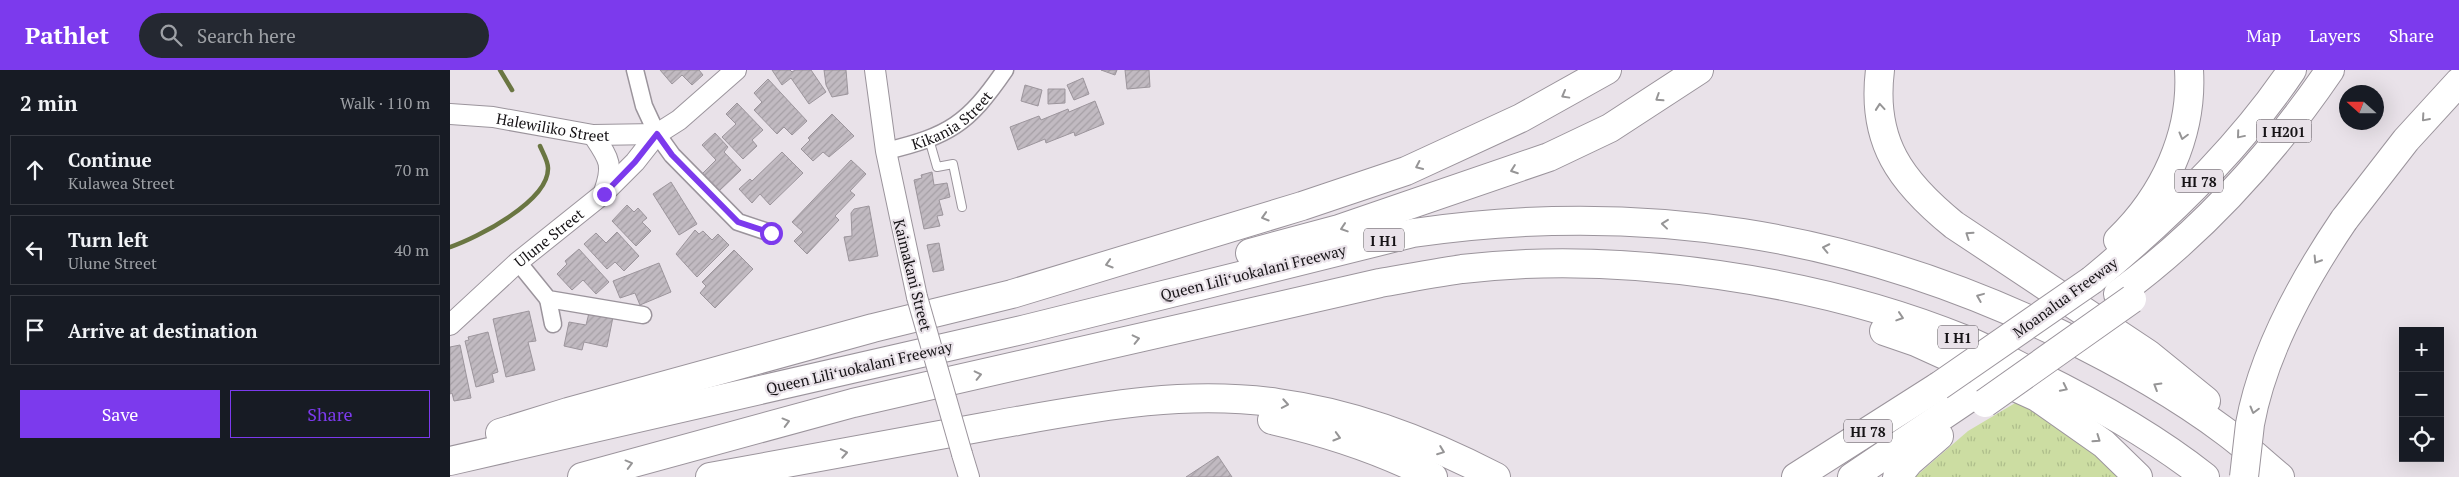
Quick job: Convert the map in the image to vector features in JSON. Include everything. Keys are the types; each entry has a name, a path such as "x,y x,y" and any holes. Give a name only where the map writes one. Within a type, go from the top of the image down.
{"highway":[{"path":"450,449 587,406 872,328 1012,294 1302,206 1406,171 1521,118 1607,70"},
{"path":"1026,328 1226,260 1339,229 1518,169 1610,128 1699,70"},
{"path":"1880,70 1879,108 1889,150 1910,186 1928,204 1954,225 2148,354 2177,376 2282,477"},
{"path":"1795,477 2085,277 2129,230 2166,174 2181,145 2188,119 2189,70"},
{"name":"Moanalua Freeway","path":"2085,277 2133,246 2196,185 2257,116 2292,70"},
{"name":"I H201","path":"1978,400 2125,296 2154,279 2278,138 2330,70"},
{"path":"2244,477 2251,423 2268,364 2310,272 2344,220 2406,140 2459,82"},
{"name":"Queen Liliʻuokalani Freeway","path":"450,461 1026,328 1413,233 1468,225 1574,220 1648,222 1729,230 1837,250 1952,286 2001,306 2093,350 2190,406 2282,477"},
{"name":"I H1","path":"582,477 853,404 1428,274 1464,269 1548,264 1615,266 1681,271 1794,288 1887,313 1968,341 2098,405 2185,461 2205,477"},
{"path":"1681,271 1865,324 1916,342 2036,397 2104,444 2138,477"},
{"path":"710,477 1120,403 1194,398 1278,403 1332,414 1405,437 1462,459 1496,477"},
{"path":"1897,477 1931,442 1978,400"},
{"name":"HI 78","path":"1852,477 1978,400"},
{"path":"942,434 1066,425 1158,413 1229,413 1270,420 1350,440 1401,460 1434,477"}],"street":[{"path":"635,70 644,106 657,134 672,155 738,222 771,233"},
{"name":"Ulune Street","path":"450,325 518,262 604,194 635,162 657,134 680,120 736,70"},
{"name":"Kaimakani Street","path":"875,70 886,151 917,297 969,477"},
{"name":"Kikania Street","path":"886,151 945,133 967,118 991,91 1005,70"},
{"name":"Halewiliko Street","path":"450,114 493,117 593,135 657,134"},
{"path":"593,135 609,158 610,174 604,194"},
{"path":"518,262 548,299 553,324"},
{"path":"548,299 643,314"}],"lane":[{"path":"928,139 937,167 953,164 962,207"}],"green space":[{"path":"2027,396 2134,477 1915,477 1968,431"}],"building":[{"path":"660,70 699,70 703,75 692,85 682,75 672,84"},
{"path":"772,70 790,70 792,72 795,70 811,70 826,92 809,104 791,78 782,85"},
{"path":"824,70 846,70 848,94 832,97 826,85"},
{"path":"1101,70 1117,70 1115,75"},
{"path":"1125,70 1149,70 1150,87 1127,89"},
{"path":"1083,78 1089,94 1074,100 1067,85"},
{"path":"768,79 807,121 792,135 784,127 777,134 754,110 762,102 754,93"},
{"path":"1025,85 1042,90 1038,106 1021,101"},
{"path":"1048,89 1065,89 1065,103 1048,104"},
{"path":"1095,101 1104,124 1075,136 1074,132 1046,143 1045,139 1018,150 1010,127 1039,116 1041,120 1068,109 1069,112"},
{"path":"737,103 763,130 752,140 757,146 743,159 722,137 736,124 726,114"},
{"path":"832,114 854,136 829,157 823,152 813,161 801,149 810,140 808,138"},
{"path":"715,133 728,147 724,152 741,170 718,192 702,174 716,160 702,145"},
{"path":"782,152 803,173 770,205 760,194 752,203 739,189 750,179 752,181"},
{"path":"851,160 866,174 850,191 855,195 835,216 839,220 807,254 794,241 803,232 792,222"},
{"path":"932,172 934,185 947,183 950,197 939,200 943,215 937,216 940,226 924,229 914,180 922,178 921,175"},
{"path":"671,182 697,224 679,235 653,194"},
{"path":"627,205 634,212 638,208 647,218 642,222 651,231 636,246 612,221"},
{"path":"869,206 878,256 849,261 844,237 852,236 851,213 854,209"},
{"path":"695,230 699,234 703,231 712,240 718,234 729,245 697,277 676,254"},
{"path":"617,232 639,256 624,271 615,262 607,269 584,244 596,233 606,243"},
{"path":"939,243 944,270 933,272 927,245"},
{"path":"579,249 609,282 596,294 583,280 572,290 557,274 567,264 565,261"},
{"path":"734,250 753,269 715,308 700,293 706,286 702,282"},
{"path":"659,263 671,292 640,305 635,293 620,298 613,281"},
{"path":"529,311 536,341 528,342 535,370 506,377 493,319"},
{"path":"589,313 613,317 607,347 584,342 582,350 564,346 569,322 586,325"},
{"path":"488,332 498,372 492,374 494,382 476,387 465,341 469,340 468,337"},
{"path":"460,345 471,398 454,401 452,393 450,394 450,347"},
{"path":"1218,456 1232,477 1186,477"}],"waterway":[{"path":"500,70 512,90"},
{"path":"450,247 493,227 525,205 537,193 545,180 548,168 540,146"}],"route":[{"path":"604,194 635,162 657,134 672,155 738,222 771,233"}]}
